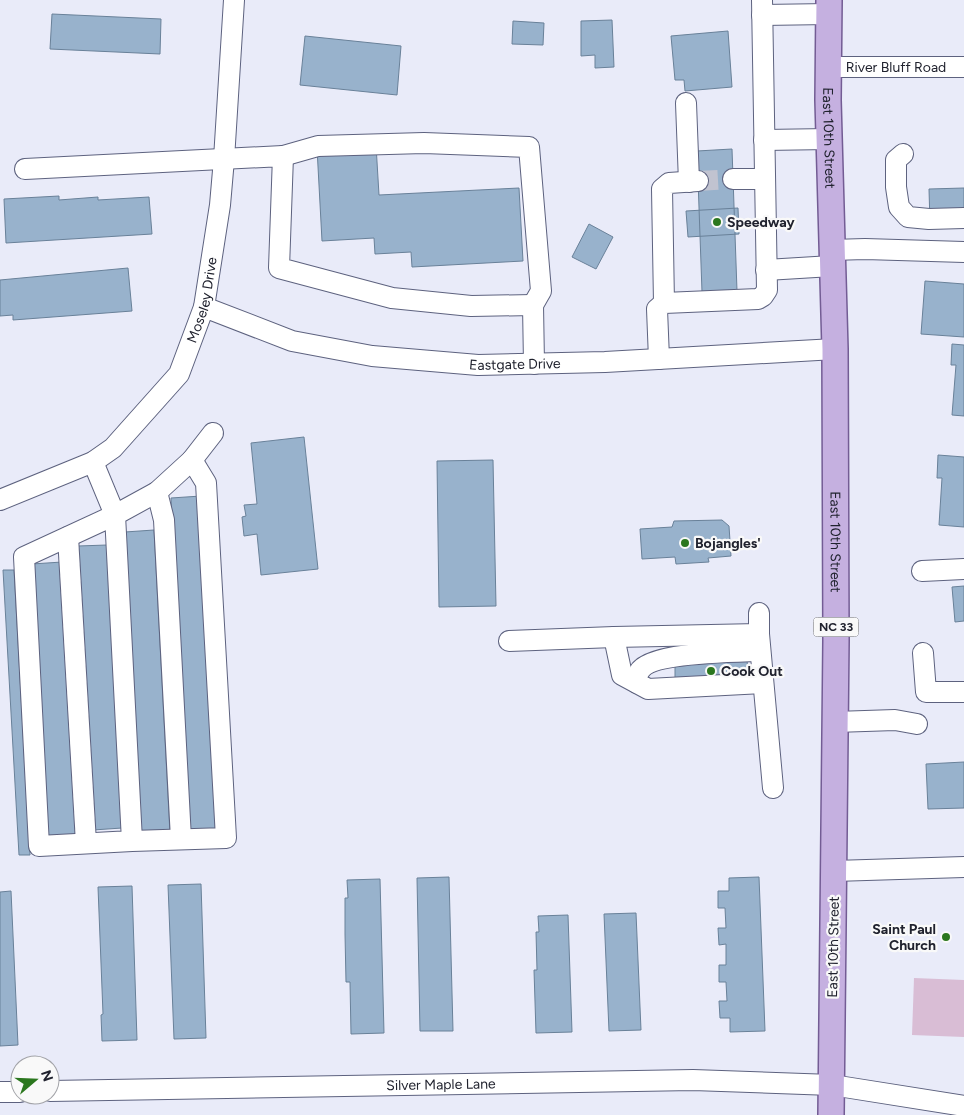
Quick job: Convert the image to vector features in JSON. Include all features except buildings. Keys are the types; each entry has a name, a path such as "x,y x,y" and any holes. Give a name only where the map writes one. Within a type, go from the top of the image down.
{"main road":[{"name":"East 10th Street","path":"829,7 829,139 835,349 836,640 831,1115"}],"street":[{"name":"Moseley Drive","path":"0,500 93,462 113,448 179,374 204,307 220,205 234,0"},
{"path":"659,359 657,309 664,303 758,299 767,290 762,8 829,7"},
{"name":"River Bluff Road","path":"828,67 964,67"},
{"path":"664,303 662,189 669,183 694,182 686,103"},
{"path":"764,140 829,139"},
{"path":"25,168 283,156 318,146 424,143 529,147 541,291 533,306 534,364"},
{"path":"903,154 896,160 896,187 899,207 908,217 964,218"},
{"path":"283,156 279,268 392,298 470,306 533,306"},
{"path":"733,179 765,179"},
{"path":"766,270 832,258 865,249 964,252"},
{"name":"Eastgate Drive","path":"204,307 292,341 372,356 478,364 605,362 835,349"},
{"path":"192,460 206,483 226,838 39,846 24,557 157,492 192,460 213,434"},
{"path":"93,462 115,514 132,841"},
{"path":"157,492 164,520 181,839"},
{"path":"68,537 86,843"},
{"path":"922,570 964,569"},
{"path":"759,613 759,643 773,788"},
{"path":"509,641 614,637 759,643"},
{"path":"614,637 622,675 648,689 763,683"},
{"path":"637,683 639,671 647,664 759,643"},
{"path":"923,653 926,692 964,692"},
{"path":"835,722 895,720 917,724"},
{"path":"834,871 964,867"},
{"name":"Silver Maple Lane","path":"60,1091 694,1080 832,1085 964,1106"}],"shaded area":[{"path":"914,978 964,980 964,1037 912,1035"}],"tunnel":[{"path":"698,181 733,179"}],"place":[{"name":"Speedway","path":"717,222"},
{"name":"Bojangles'","path":"685,543"},
{"name":"Cook Out","path":"711,671"},
{"name":"Saint Paul Church","path":"946,937"}]}
